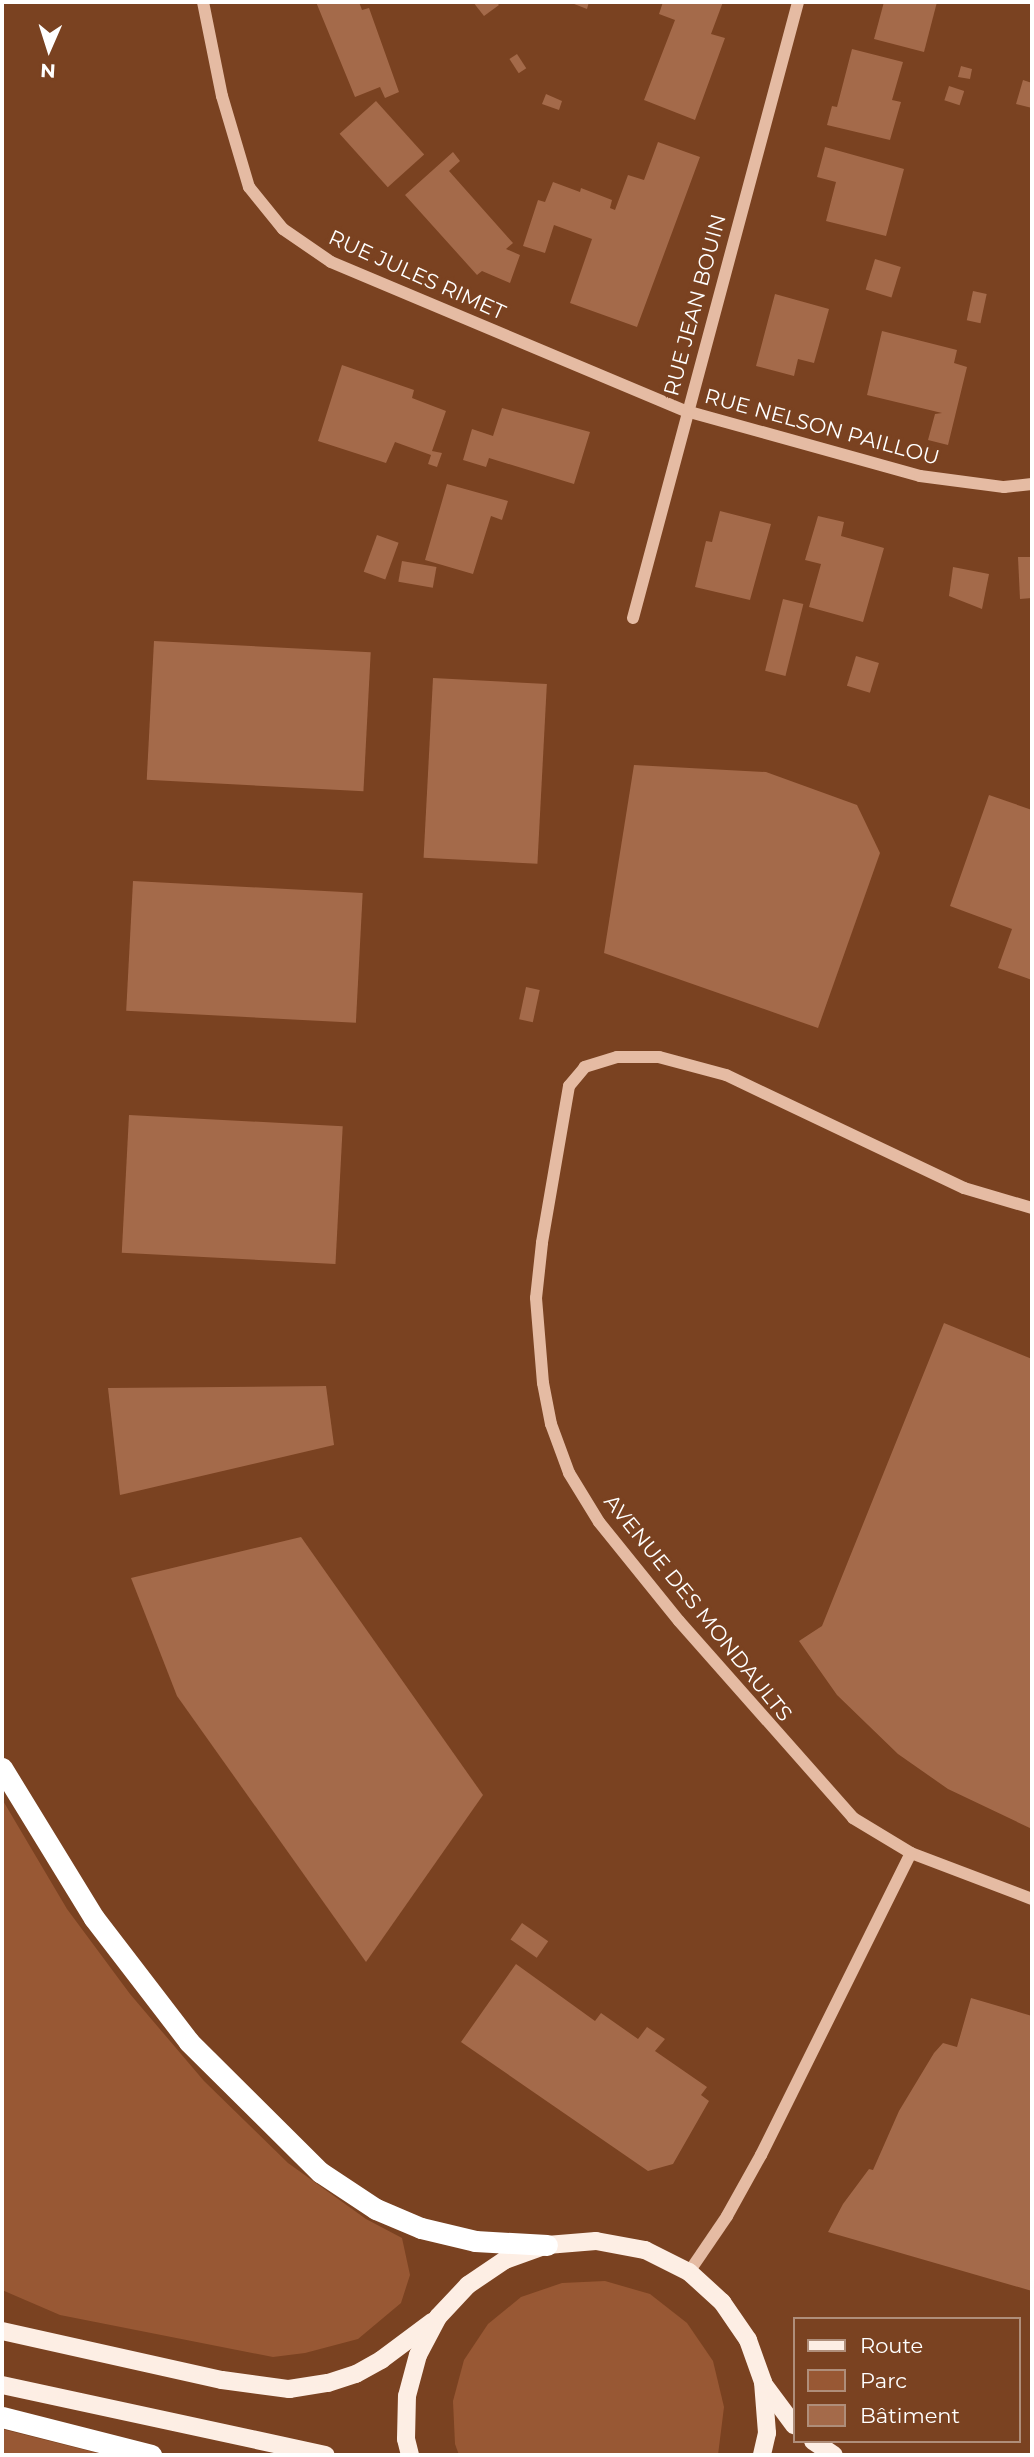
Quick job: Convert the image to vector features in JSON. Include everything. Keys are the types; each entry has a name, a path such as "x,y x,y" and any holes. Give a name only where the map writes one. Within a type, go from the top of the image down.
{"highway":[{"path":"2,1768 94,1918 189,2042 320,2172 376,2210 421,2228 475,2241 547,2245"},
{"path":"2,2417 150,2455"}],"main road":[{"path":"2,2331 222,2380 289,2389 328,2383 356,2374 381,2360 438,2317 468,2285 505,2260 547,2245 596,2241 645,2250 689,2272 722,2302 748,2340 763,2382 781,2411 792,2423"},
{"path":"410,2455 406,2439 407,2396 418,2355 438,2317"},
{"path":"762,2455 766,2433 763,2382"},
{"path":"2,2385 326,2455"},
{"path":"816,2443 834,2455"}],"street":[{"name":"RUE JULES RIMET","path":"203,2 222,96 249,187 283,229 331,262 686,411"},
{"name":"RUE JEAN BOUIN","path":"633,618 686,411 798,2"},
{"name":"RUE NELSON PAILLOU","path":"686,411 920,476 1004,487 1032,484"},
{"name":"AVENUE DES MONDAULTS","path":"1032,1208 964,1188 726,1075 659,1058 617,1057 585,1068 569,1086 542,1243 536,1298 542,1383 551,1424 569,1473 599,1522 671,1611 808,1771 853,1818 911,1853 1032,1899"},
{"path":"689,2272 727,2216 761,2155 911,1853"}],"green space":[{"path":"2,1799 67,1909 130,1994 204,2081 288,2163 366,2219 402,2238 410,2275 401,2303 358,2339 305,2353 273,2357 60,2315 2,2290"},
{"path":"605,2281 650,2294 687,2323 713,2361 724,2407 718,2455 459,2455 455,2444 453,2401 464,2360 488,2324 521,2297 562,2283"},
{"path":"2,2429 105,2455 2,2455"}],"building":[{"path":"316,2 359,2 362,10 369,8 399,92 385,98 380,87 355,97"},
{"path":"473,2 496,2 499,5 484,16"},
{"path":"569,2 589,2 587,9"},
{"path":"663,2 723,2 711,34 725,38 695,120 644,100 675,20 659,14"},
{"path":"884,2 937,2 924,52 874,39"},
{"path":"852,49 903,62 892,100 901,102 890,140 827,125 832,106 837,107"},
{"path":"517,54 526,68 519,73 509,59"},
{"path":"961,66 972,69 970,79 958,77"},
{"path":"1023,80 1032,83 1032,108 1016,104"},
{"path":"949,86 964,91 960,105 944,100"},
{"path":"546,94 562,101 559,110 542,104"},
{"path":"376,101 424,155 388,187 340,134"},
{"path":"658,142 700,157 637,327 570,303 592,239 554,225 545,253 523,246 538,200 545,202 553,182 580,192 581,188 612,200 610,208 615,210 628,175 644,180"},
{"path":"825,147 904,169 886,236 826,221 836,182 817,177"},
{"path":"453,152 460,161 449,171 513,243 506,249 520,255 510,283 482,271 477,275 405,195"},
{"path":"875,259 901,267 891,297 866,290"},
{"path":"973,291 987,294 980,323 967,320"},
{"path":"775,294 829,309 814,363 798,359 794,376 756,366"},
{"path":"882,331 957,350 954,363 967,367 948,445 928,440 935,414 942,413 867,395"},
{"path":"342,365 414,390 412,398 446,411 432,451 442,453 437,467 428,464 431,455 395,442 386,463 318,441"},
{"path":"502,408 590,432 574,484 489,458 486,467 463,460 472,429 493,436"},
{"path":"447,484 508,501 502,520 491,516 473,574 425,560"},
{"path":"720,511 771,524 750,600 695,587 706,541 712,542"},
{"path":"818,516 844,522 841,536 884,548 863,622 809,607 821,564 805,560"},
{"path":"377,535 399,543 385,580 364,572"},
{"path":"1018,557 1032,557 1032,598 1020,599"},
{"path":"402,561 436,567 433,588 398,582"},
{"path":"953,567 989,574 982,609 949,596"},
{"path":"783,599 803,604 785,676 765,671"},
{"path":"154,641 371,652 363,791 147,780"},
{"path":"856,656 879,663 870,693 847,686"},
{"path":"433,678 547,684 537,864 424,858"},
{"path":"634,765 766,772 857,805 880,853 818,1028 604,953"},
{"path":"989,795 1032,810 1032,980 998,968 1012,929 950,906"},
{"path":"133,881 363,893 356,1023 126,1011"},
{"path":"526,987 540,990 533,1022 519,1019"},
{"path":"129,1115 343,1126 335,1264 122,1253"},
{"path":"944,1323 1032,1359 1032,1829 948,1789 898,1754 837,1695 799,1641 822,1626"},
{"path":"326,1386 334,1445 120,1495 108,1388"},
{"path":"301,1537 483,1795 366,1962 177,1696 131,1578"},
{"path":"522,1923 548,1941 537,1958 511,1939"},
{"path":"516,1964 595,2021 601,2013 638,2039 647,2027 665,2039 655,2051 707,2087 701,2095 709,2101 673,2164 648,2171 461,2042"},
{"path":"971,1998 1032,2016 1032,2291 828,2232 843,2204 869,2169 873,2170 899,2111 934,2053 943,2043 957,2047"}]}
